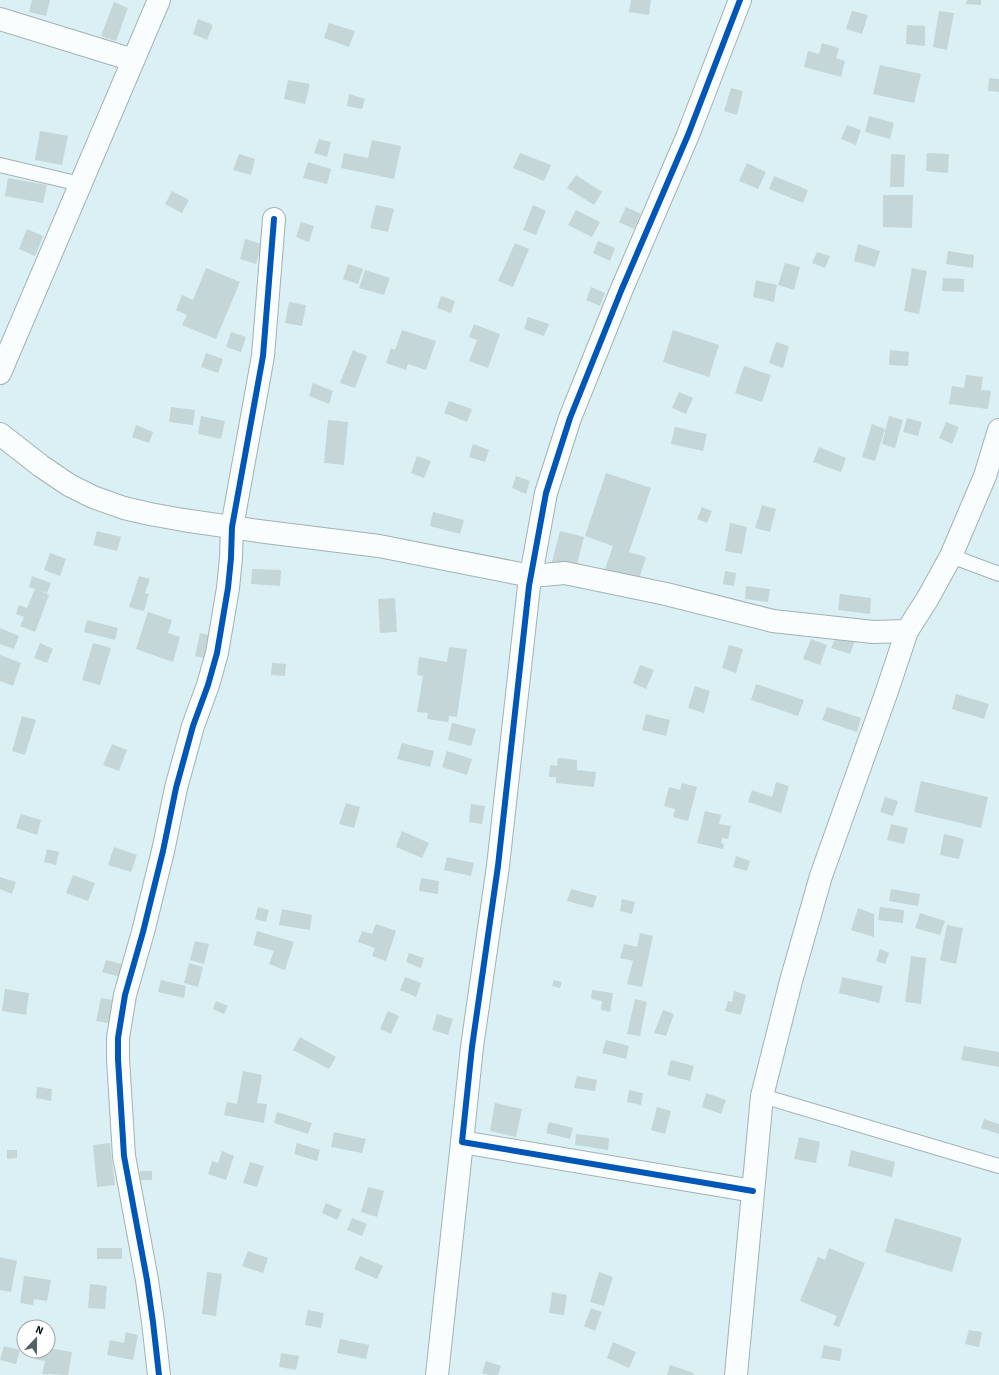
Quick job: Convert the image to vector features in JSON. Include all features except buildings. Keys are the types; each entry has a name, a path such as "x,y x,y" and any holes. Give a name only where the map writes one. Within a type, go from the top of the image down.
{"street":[{"path":"3,360 159,0"},
{"path":"437,1375 472,1047 498,866 531,576 546,493 570,418 621,291 688,135 740,0"},
{"path":"0,19 133,60"},
{"path":"159,1375 154,1322 124,1156 118,1038 125,995 143,932 163,851 176,788 193,726 208,685 217,653 228,588 232,527 263,356 274,218"},
{"path":"736,1375 762,1096 791,981 821,876 907,631 928,598 951,556 984,476 999,430"},
{"path":"0,434 46,470 69,485 92,497 124,508 150,514 232,527 379,546 531,576 565,573 666,594 773,621 873,632 907,631"},
{"path":"462,1142 753,1191"}],"lane":[{"path":"0,165 80,184"},
{"path":"951,556 999,574"},
{"path":"762,1096 999,1166"}],"cycle path":[{"path":"740,0 688,135 621,291 570,418 546,493 529,586 498,866 472,1047 462,1142 753,1191"},
{"path":"159,1375 147,1280 124,1156 118,1038 125,995 143,932 163,851 176,788 193,726 208,685 217,653 228,588 232,527 263,356 274,219"}]}
